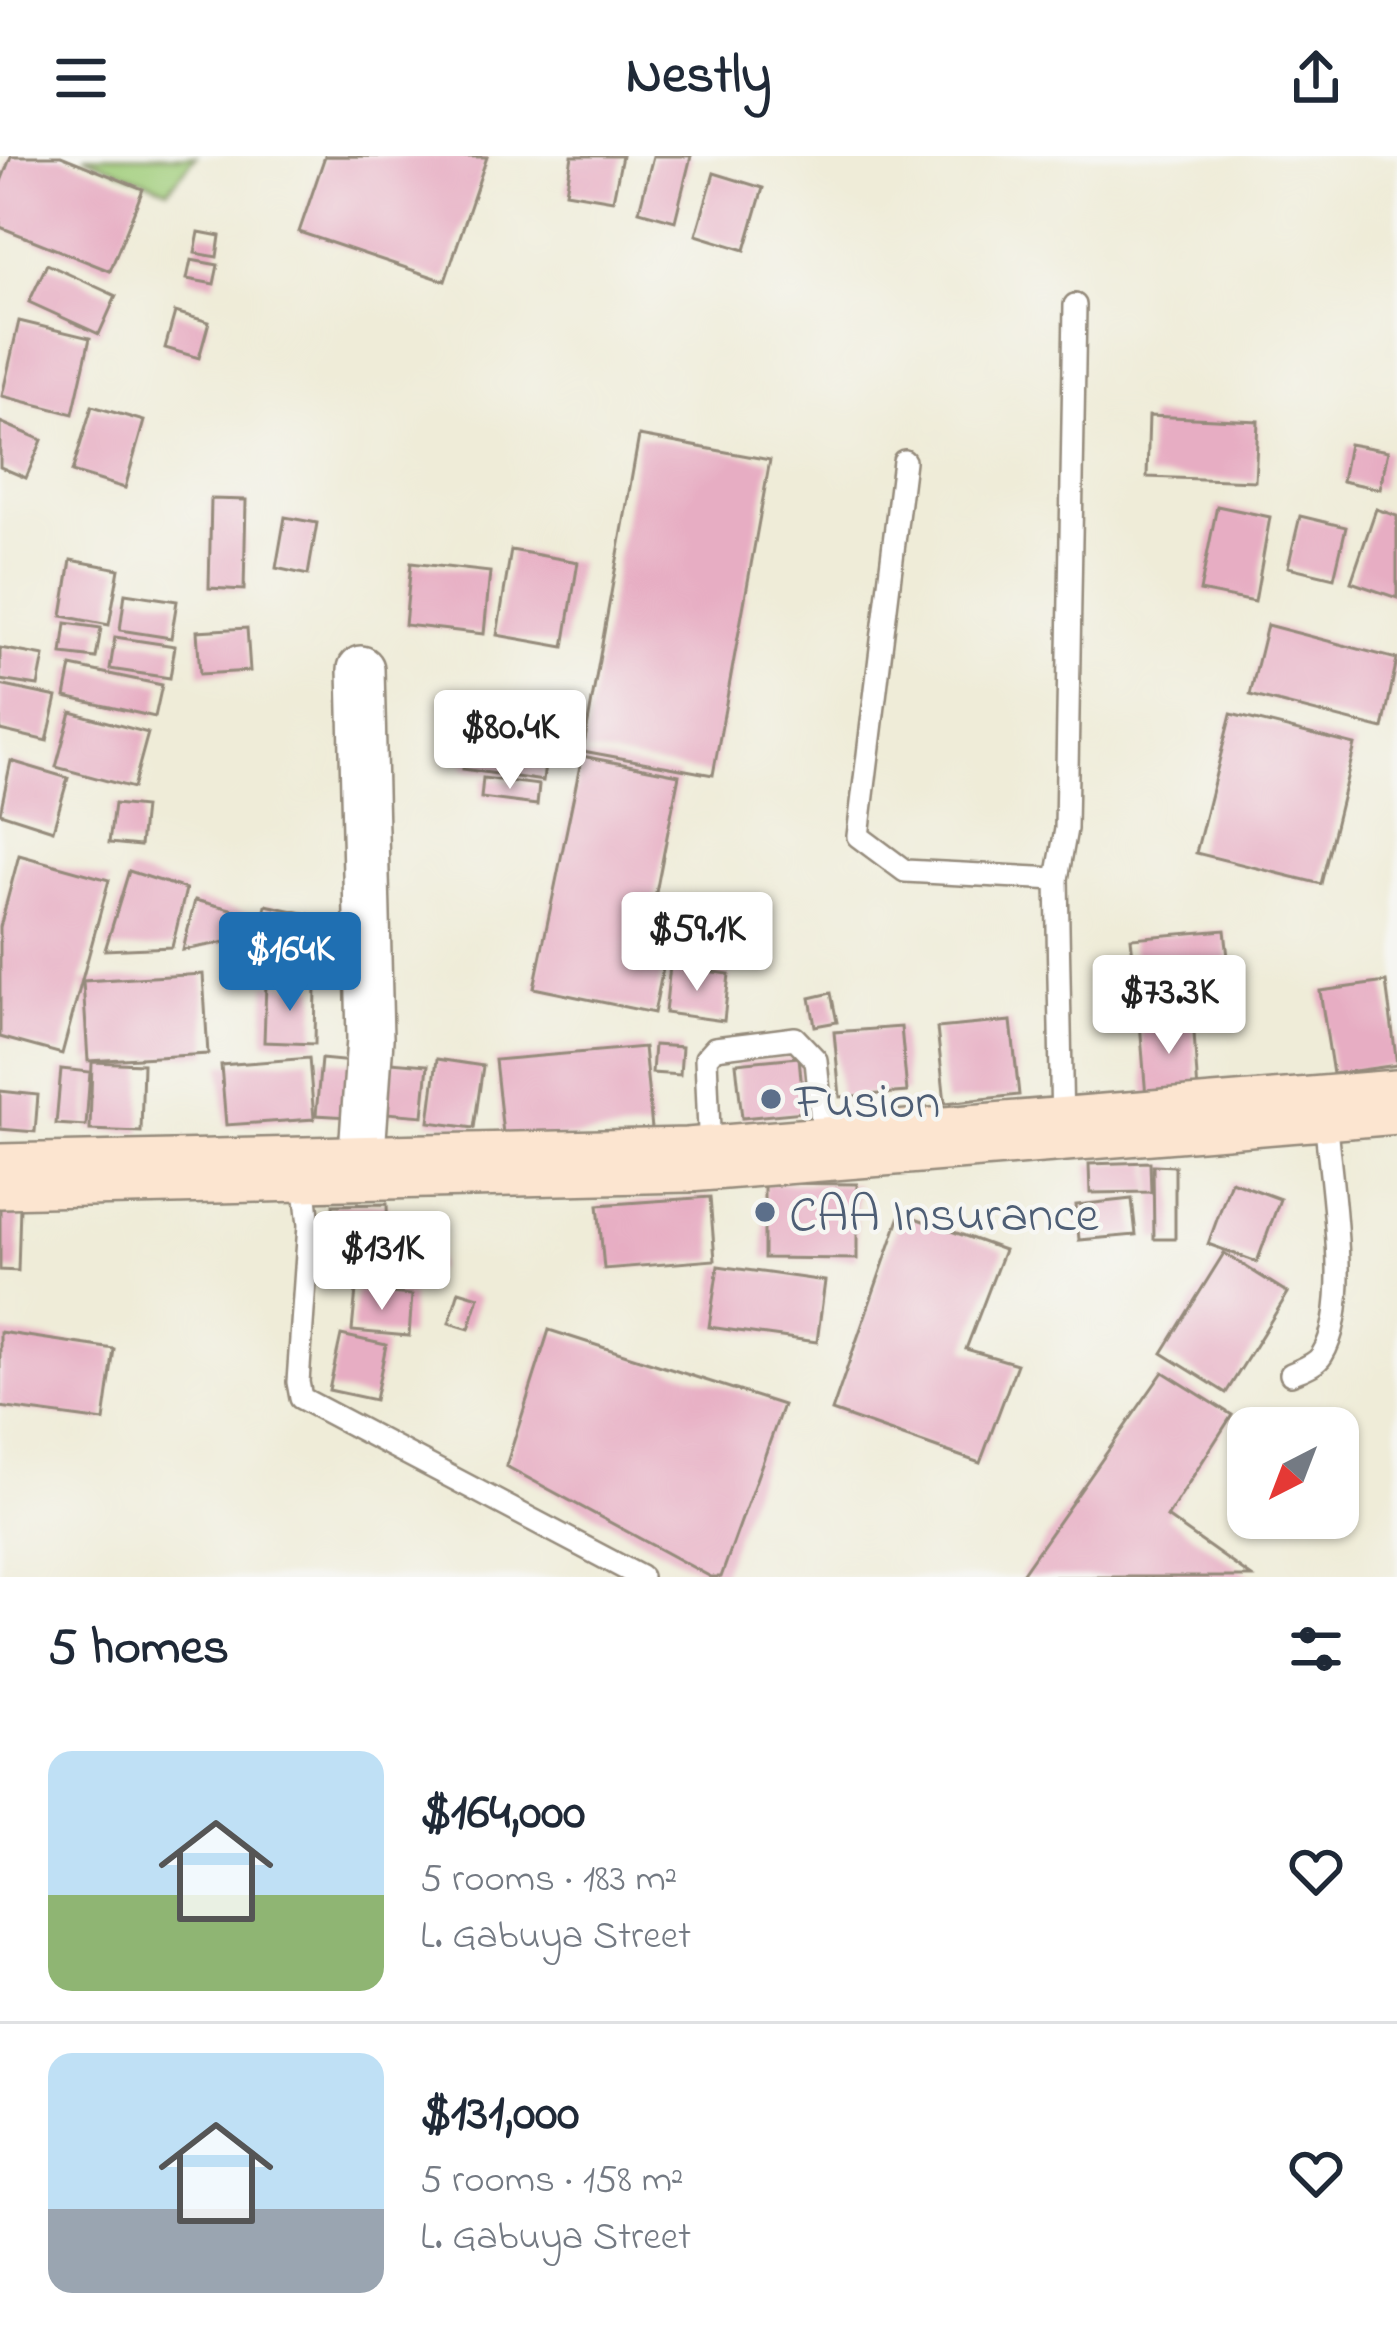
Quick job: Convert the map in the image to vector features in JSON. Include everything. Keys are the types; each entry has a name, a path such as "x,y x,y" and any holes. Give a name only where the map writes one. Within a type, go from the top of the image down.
{"street":[{"path":"332,1167 370,1039 361,669"},
{"path":"0,1176 710,1158 1397,1102"}],"lane":[{"path":"1063,1129 1057,879 1066,829 1075,305"},
{"path":"904,461 858,836 905,872 1057,879"},
{"path":"710,1158 706,1058 715,1048 795,1038 816,1060 825,1149"},
{"path":"1292,1375 1319,1360 1336,1326 1340,1287 1324,1110"},
{"path":"332,1167 309,1225 298,1382 302,1398 640,1577"}],"green space":[{"path":"84,156 196,156 168,190"}],"building":[{"path":"11,156 61,156 143,189 110,271 0,227 0,184"},
{"path":"325,156 487,157 445,281 299,232"},
{"path":"572,156 622,156 613,200 566,192"},
{"path":"653,156 691,156 675,221 639,211"},
{"path":"714,173 763,188 745,250 696,235"},
{"path":"199,232 220,236 217,257 195,253"},
{"path":"191,260 218,265 214,284 187,279"},
{"path":"47,264 116,296 99,334 29,302"},
{"path":"175,312 209,322 199,358 165,348"},
{"path":"19,321 90,338 73,414 2,396"},
{"path":"92,406 144,421 125,488 72,472"},
{"path":"1149,416 1258,421 1255,481 1147,477"},
{"path":"0,422 42,440 26,478 0,467"},
{"path":"639,436 770,460 713,775 583,751"},
{"path":"1349,444 1388,451 1380,489 1342,481"},
{"path":"211,499 246,500 244,590 209,588"},
{"path":"1217,506 1270,517 1255,602 1200,591"},
{"path":"1376,509 1397,516 1397,598 1351,582"},
{"path":"1300,516 1346,527 1334,578 1288,567"},
{"path":"285,517 317,523 308,575 276,568"},
{"path":"511,550 578,562 564,647 497,635"},
{"path":"71,560 119,569 109,625 62,616"},
{"path":"411,563 490,572 484,634 405,625"},
{"path":"125,593 177,601 171,638 120,630"},
{"path":"66,623 101,628 96,658 62,654"},
{"path":"1267,625 1397,659 1383,729 1250,695"},
{"path":"247,628 250,671 200,674 197,631"},
{"path":"115,637 175,646 170,678 110,669"},
{"path":"0,648 44,656 38,686 0,680"},
{"path":"71,666 162,685 155,717 65,697"},
{"path":"0,685 57,697 47,741 0,730"},
{"path":"71,712 148,733 133,788 56,767"},
{"path":"1231,714 1355,745 1321,884 1196,853"},
{"path":"468,736 547,747 543,781 463,769"},
{"path":"582,756 679,775 652,913 673,918 654,1013 534,988"},
{"path":"11,761 68,778 53,830 0,813"},
{"path":"483,778 539,785 537,805 481,798"},
{"path":"114,804 144,807 140,846 109,843"},
{"path":"19,855 109,880 62,1054 0,1037 0,927"},
{"path":"129,871 186,889 172,947 105,950"},
{"path":"195,900 247,913 237,940 183,950"},
{"path":"266,905 312,915 303,960 256,950"},
{"path":"1225,930 1233,1003 1139,1011 1131,938"},
{"path":"670,966 729,974 724,1021 665,1013"},
{"path":"203,974 208,1054 88,1061 83,981"},
{"path":"1386,982 1397,1065 1333,1074 1320,991"},
{"path":"266,984 316,986 315,1044 264,1042"},
{"path":"831,993 837,1022 815,1026 810,998"},
{"path":"1193,1018 1198,1093 1146,1097 1140,1022"},
{"path":"1011,1021 1019,1095 945,1103 937,1028"},
{"path":"901,1027 907,1092 840,1097 834,1032"},
{"path":"654,1045 682,1047 680,1075 652,1073"},
{"path":"644,1047 652,1129 504,1143 495,1060"},
{"name":"Fusion","path":"799,1057 804,1112 742,1118 736,1063"},
{"path":"309,1058 314,1119 226,1125 221,1065"},
{"path":"321,1059 353,1062 349,1117 316,1115"},
{"path":"437,1059 483,1066 474,1128 429,1122"},
{"path":"378,1061 428,1065 423,1116 374,1112"},
{"path":"92,1062 143,1064 141,1132 90,1130"},
{"path":"61,1069 90,1072 86,1126 56,1124"},
{"path":"0,1091 38,1095 35,1132 0,1129"},
{"path":"1150,1162 1151,1192 1090,1193 1089,1164"},
{"path":"1153,1165 1175,1166 1175,1239 1154,1239"},
{"path":"1231,1181 1280,1199 1257,1262 1208,1244"},
{"path":"764,1183 857,1184 857,1259 764,1258"},
{"path":"710,1197 715,1260 604,1269 598,1205"},
{"path":"1132,1199 1136,1235 1079,1240 1076,1205"},
{"path":"387,1204 389,1272 335,1273 333,1205"},
{"path":"0,1205 20,1206 18,1271 0,1270"},
{"path":"901,1213 1004,1250 966,1349 1017,1364 980,1463 832,1411"},
{"path":"434,1217 438,1269 400,1272 396,1219"},
{"path":"1224,1253 1288,1293 1226,1393 1162,1353"},
{"path":"718,1266 825,1281 817,1342 709,1327"},
{"path":"356,1290 412,1295 409,1336 352,1331"},
{"path":"459,1291 479,1297 469,1329 449,1323"},
{"path":"549,1330 783,1405 721,1577 711,1577 506,1466"},
{"path":"0,1332 114,1349 104,1421 0,1407"},
{"path":"341,1335 386,1345 375,1400 329,1390"},
{"path":"1163,1372 1227,1412 1227,1423 1167,1517 1252,1577 1020,1577"}],"place":[{"name":"Fusion","path":"771,1099"},
{"name":"CAA Insurance","path":"765,1212"}]}
